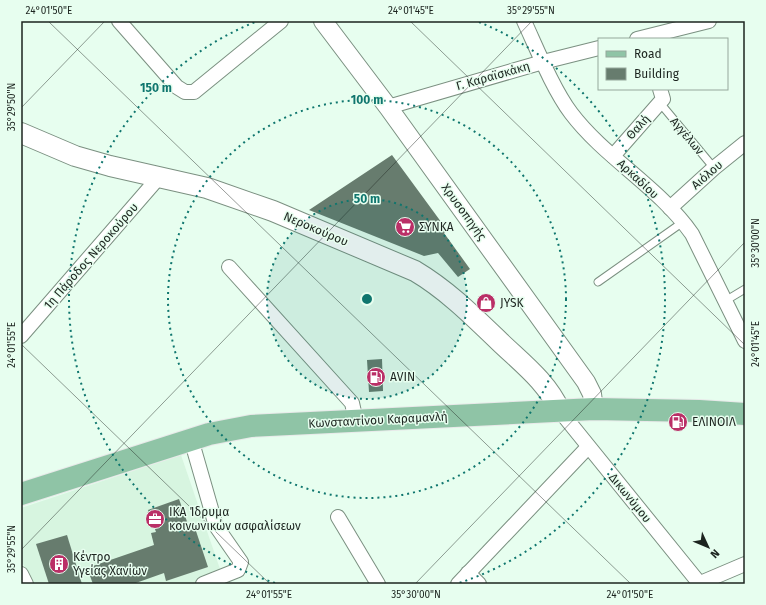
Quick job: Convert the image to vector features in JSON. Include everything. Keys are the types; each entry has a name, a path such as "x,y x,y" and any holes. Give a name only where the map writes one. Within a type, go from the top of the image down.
{"main road":[{"name":"Νεροκούρου","path":"21,133 75,156 110,166 160,176 207,188 273,211 415,271 430,280 463,307 546,385 560,411"},
{"name":"Κωνσταντίνου Καραμανλή","path":"21,494 191,439 251,426 594,409 699,411 745,414"}],"street":[{"path":"119,21 177,87 185,92 194,92 281,21"},
{"name":"Χρυσοπηγής","path":"323,21 388,107 586,382 592,394 594,409"},
{"name":"Αρκαδίου","path":"524,21 543,62 571,113 613,156 670,208 683,222 698,244 745,341"},
{"path":"642,38 709,21"},
{"name":"Γ. Καραϊσκάκη","path":"388,107 543,62 598,48"},
{"name":"Θαλή","path":"613,156 661,97"},
{"name":"Αιόλου","path":"670,208 714,168 745,143"},
{"name":"1η Πάροδος Νεροκούρου","path":"21,336 160,176"},
{"path":"229,266 352,403 356,421"},
{"name":"Δικωνύμου","path":"560,411 699,584"},
{"path":"191,439 216,526 241,562 238,570 203,584"},
{"path":"458,584 588,447"},
{"path":"338,517 378,584"},
{"path":"699,584 745,564"},
{"path":"468,573 479,584"},
{"path":"21,574 26,584"}],"lane":[{"name":"Αγγέλων","path":"661,97 714,168"},
{"path":"598,282 683,222"},
{"path":"725,301 745,289"}],"shaded area":[{"path":"181,455 221,572 191,584 33,584 21,560 21,508"}],"building":[{"path":"392,155 447,230 444,233 470,269 458,277 438,253 424,256 309,210"},
{"path":"382,359 383,391 369,392 367,360"},
{"path":"179,499 190,530 195,528 208,567 166,581 164,573 133,584 93,584 87,568 154,545 151,533 156,532 148,510"},
{"name":"Κέντρο Υγείας Χανίων","path":"67,535 82,584 49,584 36,544"}],"place":[{"name":"ΣΥΝΚΑ","path":"405,227"},
{"name":"JYSK","path":"486,303"},
{"name":"AVIN","path":"376,377"},
{"name":"ΕΛΙΝΟΙΛ","path":"678,422"},
{"name":"ΙΚΑ Ίδρυμα κοινωνικών ασφαλίσεων","path":"155,519"},
{"name":"Κέντρο Υγείας Χανίων","path":"59,564"}]}
